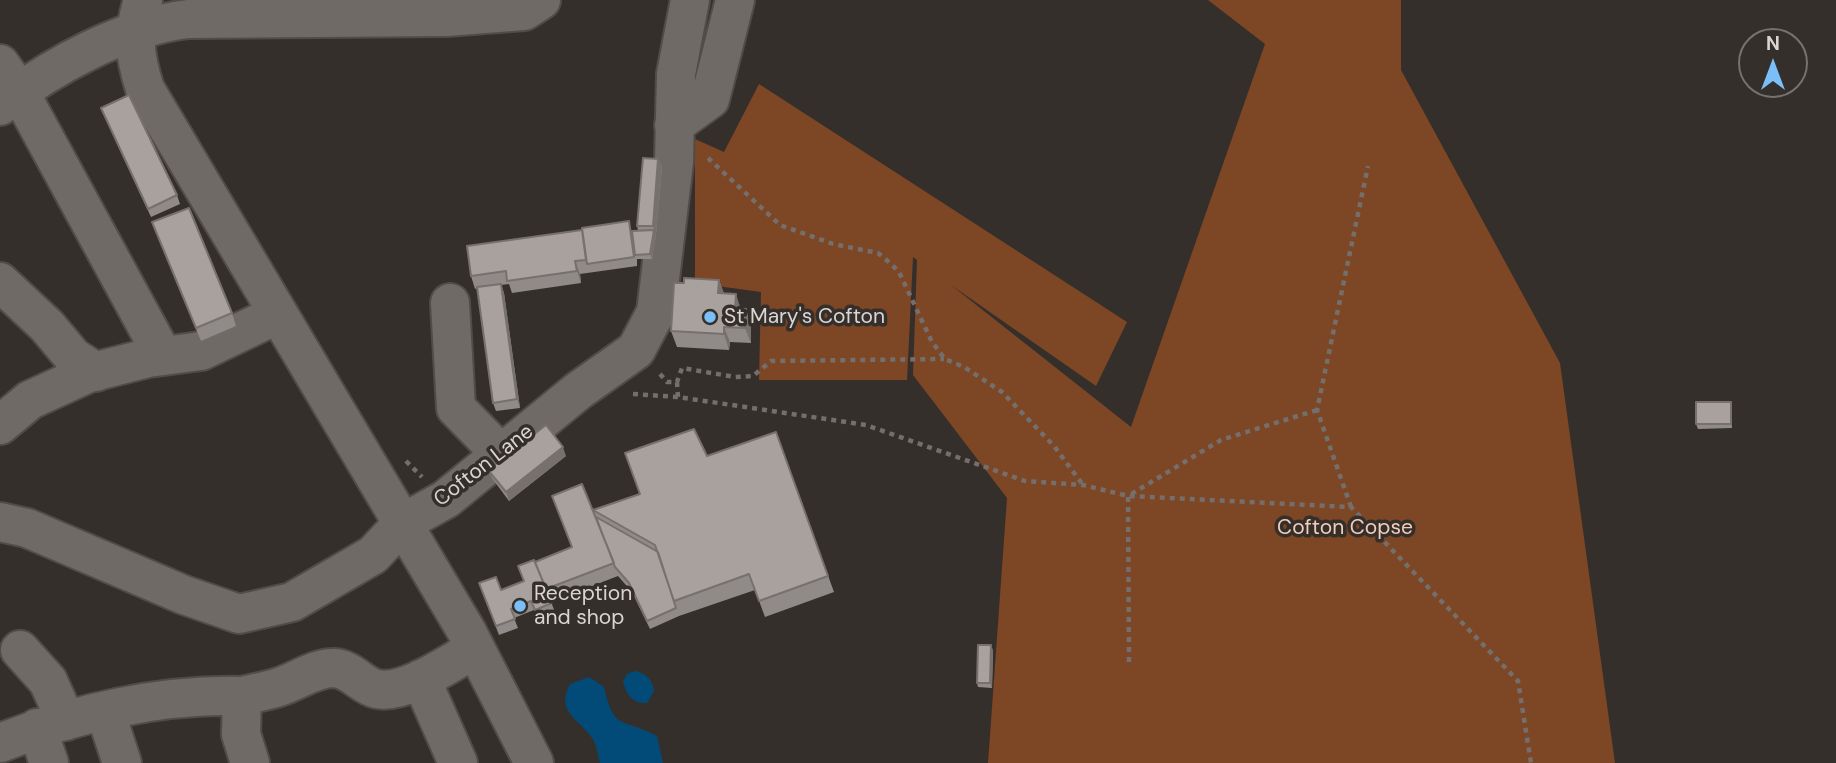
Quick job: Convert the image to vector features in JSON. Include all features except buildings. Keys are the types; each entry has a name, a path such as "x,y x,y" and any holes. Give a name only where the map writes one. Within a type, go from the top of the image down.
{"street":[{"path":"138,15 154,23 188,19 447,8 524,11 541,0"},
{"name":"Cofton Lane","path":"0,522 27,528 184,595 239,614 292,602 373,555 403,523 446,499 578,391 636,349 648,332 656,312 675,131 676,74 690,0"},
{"path":"675,131 710,99 735,0"},
{"path":"138,15 6,87 163,356"},
{"path":"138,15 136,61 145,89 403,523 475,649 534,763"},
{"path":"0,282 38,317 73,356 96,372"},
{"path":"450,303 456,408 502,454"},
{"path":"0,425 30,400 96,372 163,356 201,351 278,314"},
{"path":"0,743 51,737 105,711 205,695 242,696 280,687 313,672 335,668 354,674 375,689 391,690 421,679 475,649"},
{"path":"20,650 48,681 51,737"},
{"path":"421,679 458,763"},
{"path":"242,696 241,734 250,763"},
{"path":"105,711 122,763"}],"path":[{"path":"675,131 780,225 834,244 878,253 890,263 899,272 932,342 945,359"},
{"path":"1367,166 1317,410 1351,507 1518,681 1531,763"},
{"path":"678,397 677,382 682,368 735,377 753,376 771,361 945,359 964,367 1002,392 1054,446 1083,485"},
{"path":"661,364 660,377 667,382 677,382"},
{"path":"628,394 678,397 866,425 1025,481 1083,485 1128,496 1351,507"},
{"path":"1128,496 1221,440 1317,410"},
{"path":"1128,496 1129,662"}],"green space":[{"name":"Cofton Copse","path":"1208,0 1401,0 1401,70 1560,363 1615,763 988,763 1007,498 913,375 917,260 913,257 907,380 759,380 761,292 695,283 695,139 724,152 759,84 1127,322 1096,386 951,285 1131,427 1265,44"}],"water":[{"path":"635,671 646,675 652,683 654,691 647,703 634,700 624,686 623,681 627,674"},
{"path":"589,677 604,687 616,717 657,736 663,763 600,763 594,741 572,716 565,702 570,684"}],"place":[{"name":"St Mary's Cofton","path":"710,317"},
{"name":"Reception and shop","path":"520,606"}]}
